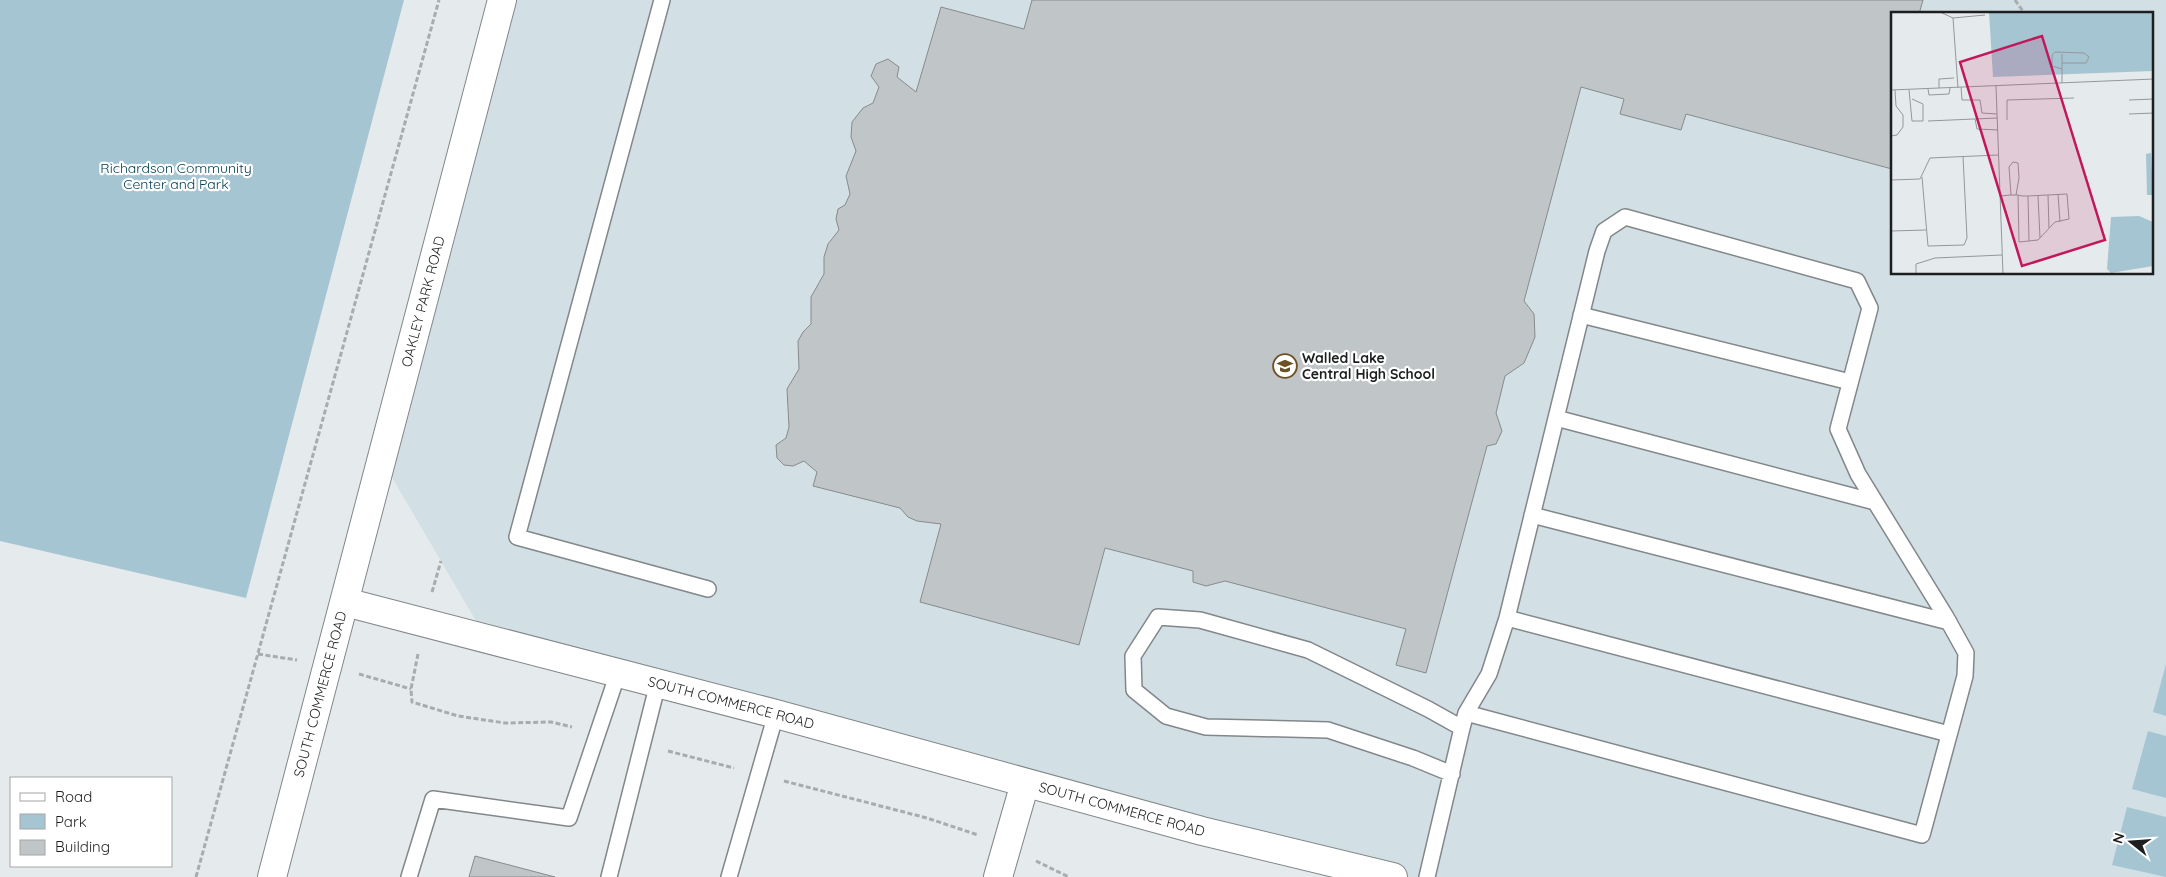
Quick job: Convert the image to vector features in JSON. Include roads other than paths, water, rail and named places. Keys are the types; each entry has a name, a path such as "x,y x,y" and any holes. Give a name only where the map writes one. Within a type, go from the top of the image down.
{"street":[{"name":"OAKLEY PARK ROAD","path":"345,602 502,0"},
{"name":"SOUTH COMMERCE ROAD","path":"272,877 345,602 776,714 1202,831 1393,877"},
{"path":"998,877 1025,783"}],"lane":[{"path":"662,0 517,537 708,588"},
{"path":"1426,877 1466,713 1488,674 1507,618 1597,251 1604,231 1625,217 1857,281 1870,308 1838,430 1858,474 1966,653 1965,676 1922,835 1466,713"},
{"path":"1581,315 1850,382"},
{"path":"1556,418 1875,502"},
{"path":"1532,515 1949,622"},
{"path":"1452,774 1413,758 1328,730 1206,727 1166,716 1134,690 1133,656 1158,616 1200,620 1308,650 1428,709 1462,728"},
{"path":"1507,618 1949,734"},
{"path":"409,877 434,799 569,818 618,672"},
{"path":"609,877 658,683"},
{"path":"729,877 776,714"}],"place":[{"name":"Walled Lake Central High School","path":"1285,366"}],"park label":[{"name":"Richardson Community Center and Park","path":"176,176"}]}
